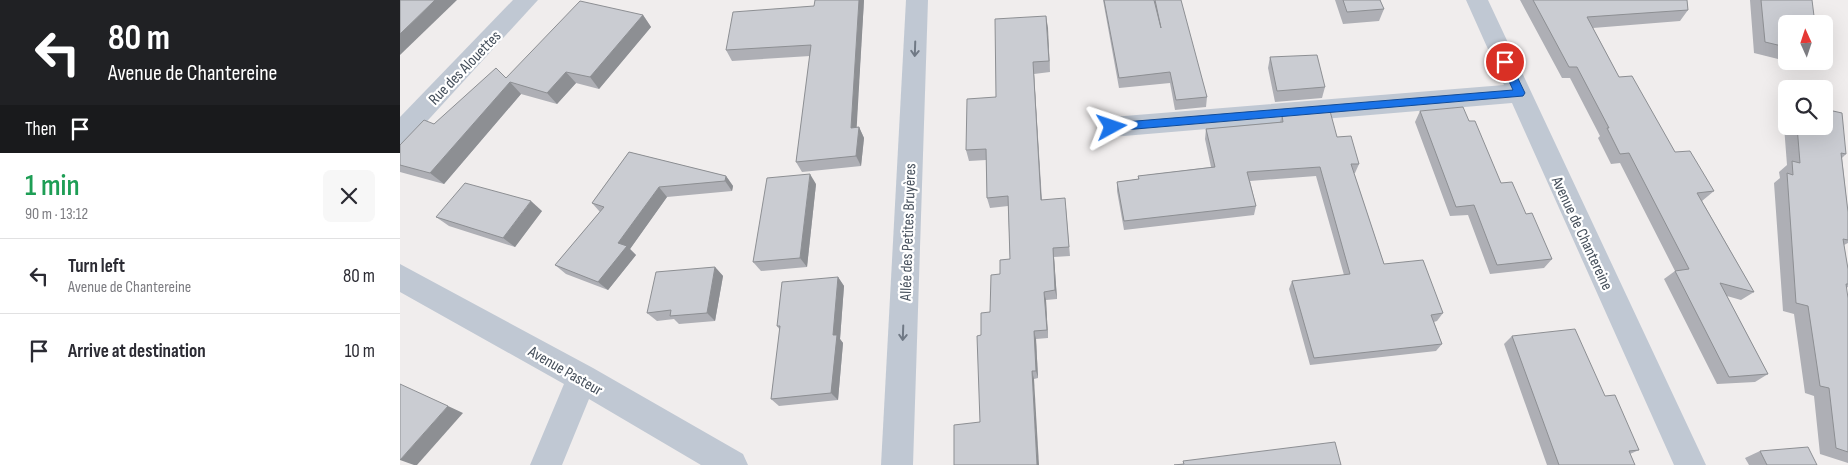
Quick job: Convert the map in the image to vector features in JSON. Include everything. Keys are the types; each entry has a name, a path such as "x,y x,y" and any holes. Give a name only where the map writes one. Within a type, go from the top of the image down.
{"street":[{"name":"Rue des Alouettes","path":"400,134 527,0"},
{"name":"Allée des Petites Bruyères","path":"897,465 917,0"},
{"name":"Avenue de Chantereine","path":"1477,0 1690,465"},
{"path":"1112,127 1520,93"},
{"name":"Avenue Pasteur","path":"400,277 582,378 732,465"},
{"path":"546,465 582,378"}],"building":[{"path":"400,0 435,0 400,34"},
{"path":"815,0 859,0 851,128 859,127 856,156 796,162 811,45 726,50 733,12 814,6"},
{"path":"1104,0 1154,0 1161,28 1155,0 1181,0 1207,97 1176,100 1170,72 1119,78"},
{"path":"1343,0 1380,0 1384,9 1347,12"},
{"path":"1533,0 1687,0 1688,10 1587,17 1619,77 1632,76 1675,152 1690,151 1714,191 1697,193 1754,292 1720,283 1768,374 1729,377 1675,271 1689,269 1629,153 1620,154 1607,128 1609,128 1577,67 1569,67"},
{"path":"1761,0 1812,0 1814,15 1778,15 1778,45 1765,42"},
{"path":"580,1 643,15 590,77 566,72 547,93 510,82 430,173 400,165 400,145 424,120 434,124 496,68 506,78"},
{"path":"1046,16 1049,61 1033,62 1041,200 1065,198 1069,247 1053,248 1055,290 1044,292 1047,330 1034,331 1036,371 1032,371 1037,465 954,465 954,425 980,422 977,336 981,335 981,313 990,312 991,275 1000,274 1000,260 1010,259 1008,196 987,198 986,149 966,150 967,99 996,97 995,19"},
{"path":"1317,55 1325,87 1277,91 1270,57"},
{"path":"1463,107 1469,121 1475,121 1501,183 1512,182 1526,214 1532,213 1552,259 1497,265 1474,205 1456,207 1420,111"},
{"path":"1330,111 1337,137 1351,136 1359,164 1351,164 1384,264 1423,260 1443,313 1431,315 1442,344 1314,358 1292,281 1350,274 1320,167 1247,172 1256,206 1124,221 1117,182 1139,179 1138,176 1215,167 1206,129 1283,122 1282,115"},
{"path":"1833,111 1842,113 1846,154 1841,153 1848,212 1848,240 1843,239 1848,269 1848,284 1846,284 1848,298 1848,452 1836,448 1829,388 1820,386 1808,306 1796,303 1787,173 1793,175 1792,161 1800,163 1798,135 1833,135"},
{"path":"629,152 726,176 725,181 659,187 618,243 627,246 598,282 555,265 604,207 592,203"},
{"path":"810,174 800,258 753,262 767,178"},
{"path":"465,183 531,201 503,238 436,217"},
{"path":"715,267 707,313 670,316 671,310 647,313 656,272"},
{"path":"838,277 833,335 837,335 831,393 771,399 780,326 777,326 782,282"},
{"path":"1575,329 1605,396 1615,395 1639,450 1629,451 1635,465 1559,465 1512,336"},
{"path":"400,384 448,406 400,460"},
{"path":"1335,442 1341,465 1174,465 1184,464 1183,461"},
{"path":"1808,447 1817,465 1767,465 1760,451"}],"route":[{"path":"1112,127 1520,93 1505,62"}]}
